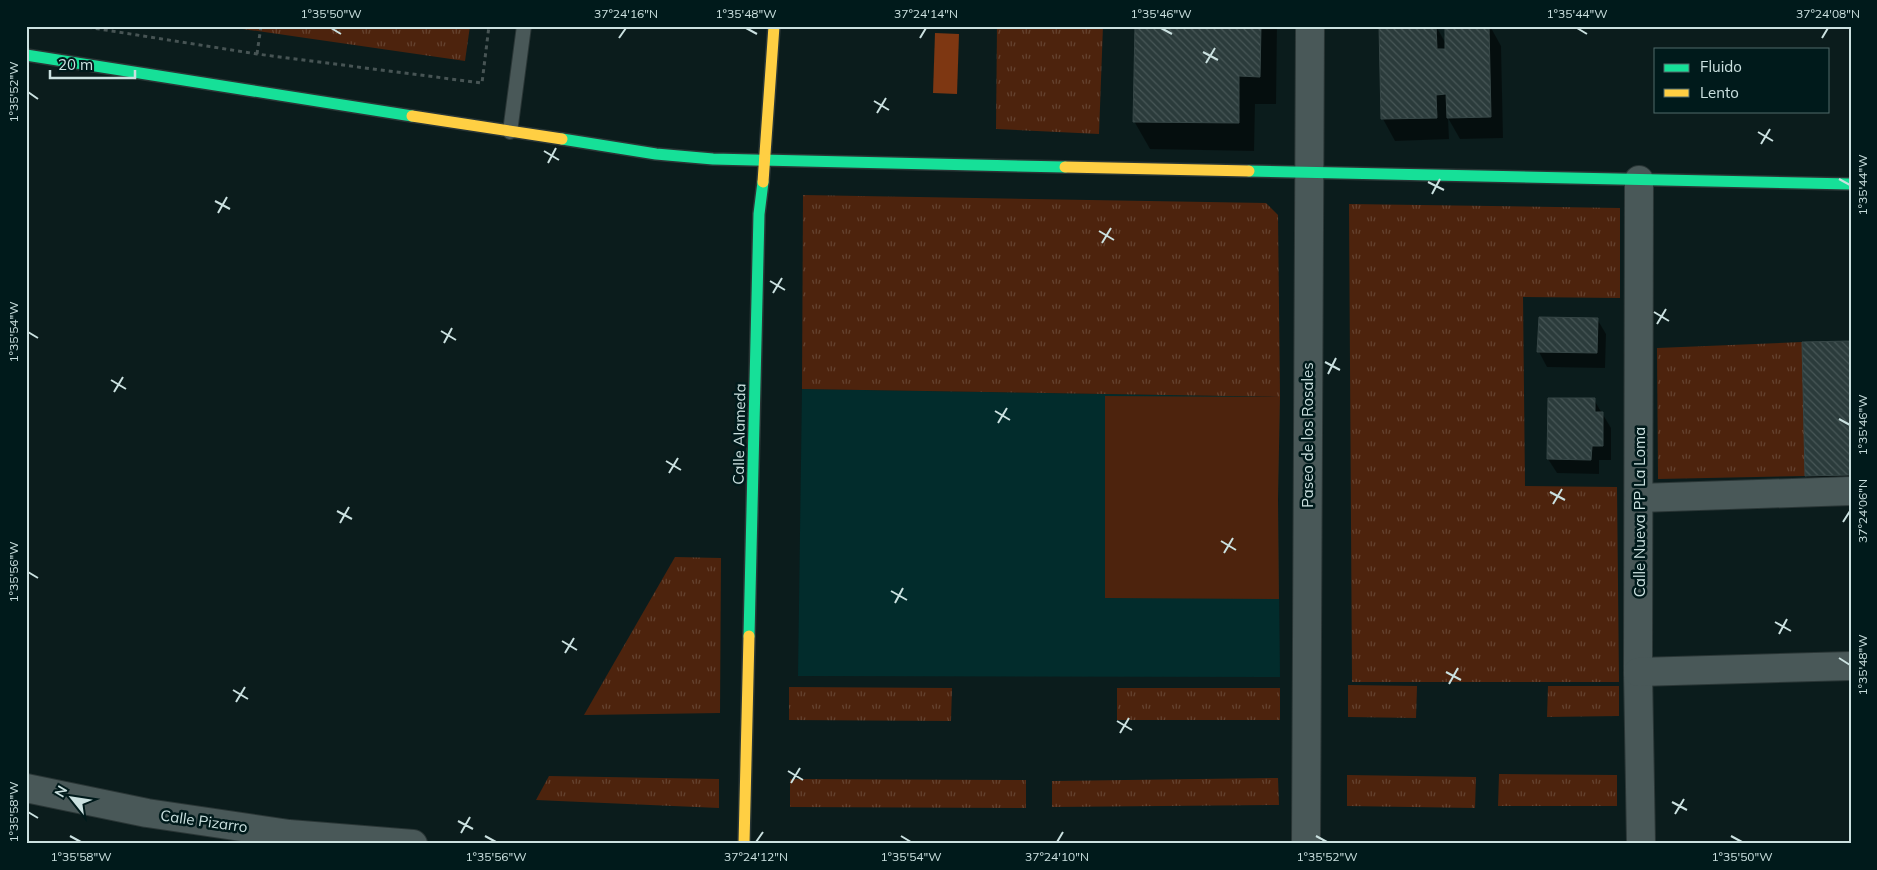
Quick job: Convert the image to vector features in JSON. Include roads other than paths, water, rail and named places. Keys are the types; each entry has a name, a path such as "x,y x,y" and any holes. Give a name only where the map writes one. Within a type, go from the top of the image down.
{"street":[{"name":"Calle Alameda","path":"744,844 760,214 766,160 774,26"},
{"name":"Paseo de los Rosales","path":"1306,844 1310,26"},
{"path":"26,55 656,154 766,160 1851,184"},
{"name":"Calle Nueva PP La Loma","path":"1640,180 1638,672 1641,844"},
{"path":"1639,498 1851,491"},
{"path":"1638,672 1851,666"},
{"name":"Calle Pizarro","path":"26,788 146,813 288,834 413,844"}],"lane":[{"path":"510,132 524,26"}]}
